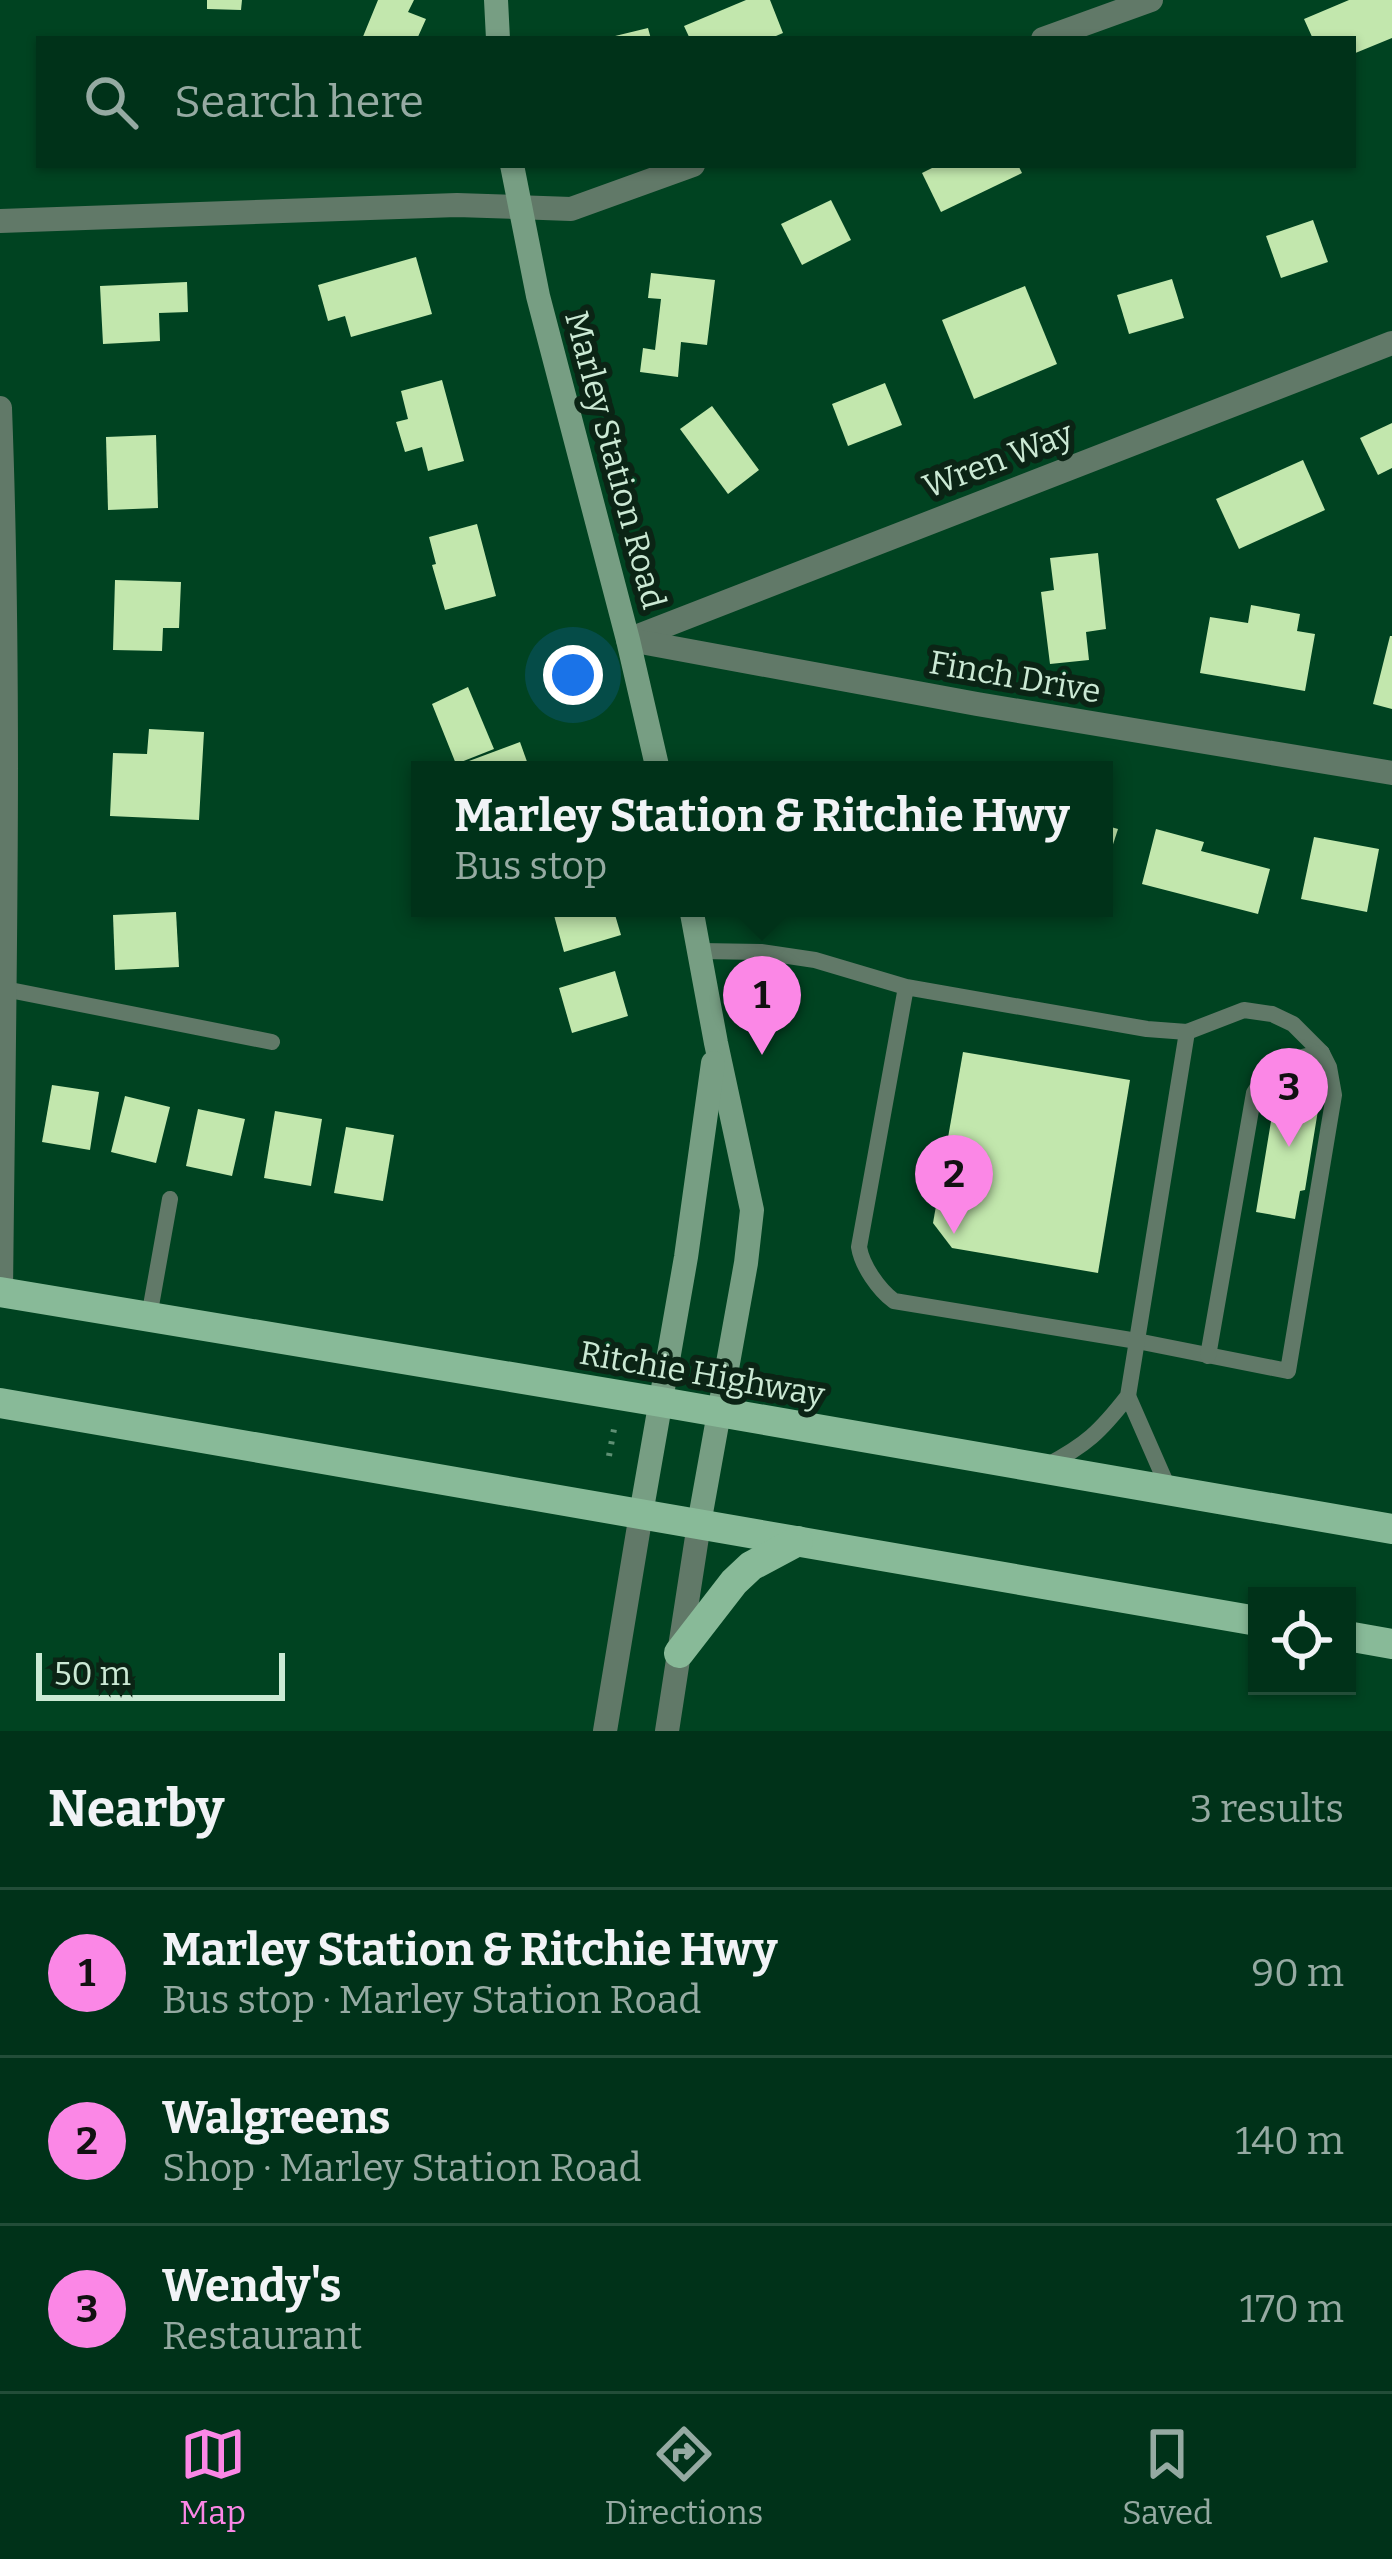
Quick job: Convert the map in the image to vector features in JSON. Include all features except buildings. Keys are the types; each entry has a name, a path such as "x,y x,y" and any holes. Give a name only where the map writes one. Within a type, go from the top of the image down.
{"main road":[{"path":"496,0 498,36"},
{"name":"Marley Station Road","path":"512,168 538,296 656,761"},
{"path":"693,917 752,1210 699,1524"},
{"path":"641,1514 692,1219 716,1043"},
{"name":"Ritchie Highway","path":"1,1292 1392,1529"},
{"path":"0,1403 1248,1619"},
{"path":"679,1653 734,1582 798,1541"},
{"path":"1356,1638 1392,1644"}],"street":[{"path":"1051,36 1151,0"},
{"path":"0,220 457,205 571,209 686,168"},
{"name":"Wren Way","path":"628,640 1392,343"},
{"path":"0,408 7,728 1,1292"},
{"name":"Finch Drive","path":"628,640 1392,773"},
{"path":"605,1731 641,1514"},
{"path":"667,1731 699,1524"}],"lane":[{"path":"701,951 761,952 815,960 906,987 1147,1029 1186,1032 1244,1010 1293,1024 1322,1053 1334,1095 1288,1372 894,1301 886,1295 859,1247 906,987"},
{"path":"2,988 272,1042"},
{"path":"1040,1470 1086,1444 1128,1396 1186,1032"},
{"path":"1208,1356 1254,1093 1282,1061 1322,1053"},
{"path":"148,1317 170,1199"},
{"path":"1128,1396 1171,1492"}],"path":[{"path":"609,1456 614,1429"}],"place":[{"name":"Marley Station & Ritchie Hwy","path":"762,1055"},
{"name":"Wendy's","path":"1289,1147"},
{"name":"Walgreens","path":"954,1234"}]}
